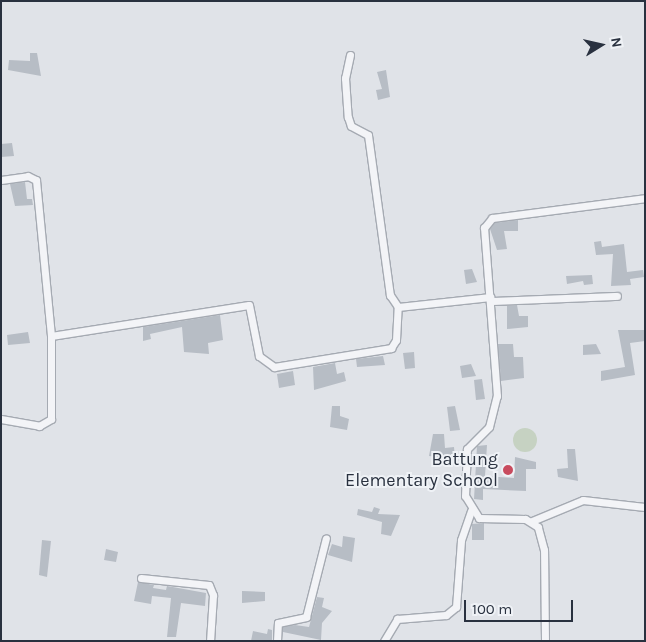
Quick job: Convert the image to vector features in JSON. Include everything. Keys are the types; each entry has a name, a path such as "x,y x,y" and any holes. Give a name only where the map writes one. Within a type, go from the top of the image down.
{"street":[{"path":"51,336 249,305 259,356 274,367 390,348 396,340 398,307 390,295 368,134 351,126 348,117 345,78 350,55"},
{"path":"1,180 28,176 36,180 51,336 51,419 40,426 1,419"},
{"path":"645,198 489,220 483,234 497,396 489,427 472,442 464,461 465,496 471,510 479,518 532,521 583,500 645,507"},
{"path":"398,307 490,299 617,296"},
{"path":"384,641 398,619 446,615 456,607 461,540 471,510"},
{"path":"532,521 544,550 545,641"},
{"path":"278,641 278,623 306,617 326,538"},
{"path":"141,578 209,585 213,595 210,641"}],"green space":[{"path":"525,428 533,432 537,440 533,448 525,452 517,448 513,440 517,432"}],"building":[{"path":"30,53 37,53 41,76 8,70 9,60 30,61"},
{"path":"386,70 390,97 378,100 376,90 382,89 377,72"},
{"path":"12,143 14,156 1,157 1,144"},
{"path":"25,182 27,199 32,199 33,205 15,206 10,184"},
{"path":"518,220 518,231 504,231 507,249 497,250 490,229 495,223"},
{"path":"601,241 602,247 624,244 627,272 643,270 644,277 630,279 631,285 611,286 613,254 596,255 594,242"},
{"path":"472,269 477,282 466,284 464,270"},
{"path":"592,275 593,284 584,285 583,281 567,284 566,276"},
{"path":"517,305 519,316 528,316 528,327 507,329 507,306"},
{"path":"220,315 223,340 208,343 209,354 184,352 182,327 150,334 151,339 143,341 143,327"},
{"path":"618,330 645,330 645,341 630,343 635,375 601,381 601,371 625,367"},
{"path":"28,332 30,343 8,345 7,335"},
{"path":"498,344 513,344 514,357 523,357 524,378 501,381"},
{"path":"596,344 601,354 583,355 583,345"},
{"path":"414,352 415,368 405,369 403,353"},
{"path":"383,356 385,365 357,367 356,359"},
{"path":"335,363 337,374 344,372 346,381 314,390 313,367"},
{"path":"471,364 476,376 462,378 460,366"},
{"path":"293,371 295,385 279,388 277,374"},
{"path":"482,379 485,399 476,400 474,380"},
{"path":"332,406 340,406 340,416 349,419 347,430 330,427"},
{"path":"455,406 460,430 450,431 447,407"},
{"path":"433,434 444,434 445,448 454,447 455,459 429,456"},
{"path":"487,445 485,476 514,478 515,457 536,462 536,469 526,469 526,491 483,489 483,500 474,499 477,446"},
{"path":"567,449 575,449 578,481 558,477 557,469 568,468"},
{"path":"374,507 380,509 378,514 400,515 391,536 381,534 382,522 357,515 358,509 372,512"},
{"path":"484,523 484,540 472,540 472,524"},
{"path":"343,536 355,538 352,562 328,555 332,544 342,547"},
{"path":"42,540 51,541 47,577 39,575"},
{"path":"106,549 118,552 116,562 104,560"},
{"path":"138,582 154,585 153,588 166,590 167,586 206,593 205,606 181,603 176,637 167,637 171,598 152,596 151,604 134,601"},
{"path":"242,591 265,592 265,601 242,603"},
{"path":"317,597 324,598 322,607 332,611 322,623 321,640 283,632 283,627 295,625 309,627"},
{"path":"268,629 272,630 272,641 251,641 253,631 267,634"}],"place":[{"name":"Battung Elementary School","path":"508,470"}]}
